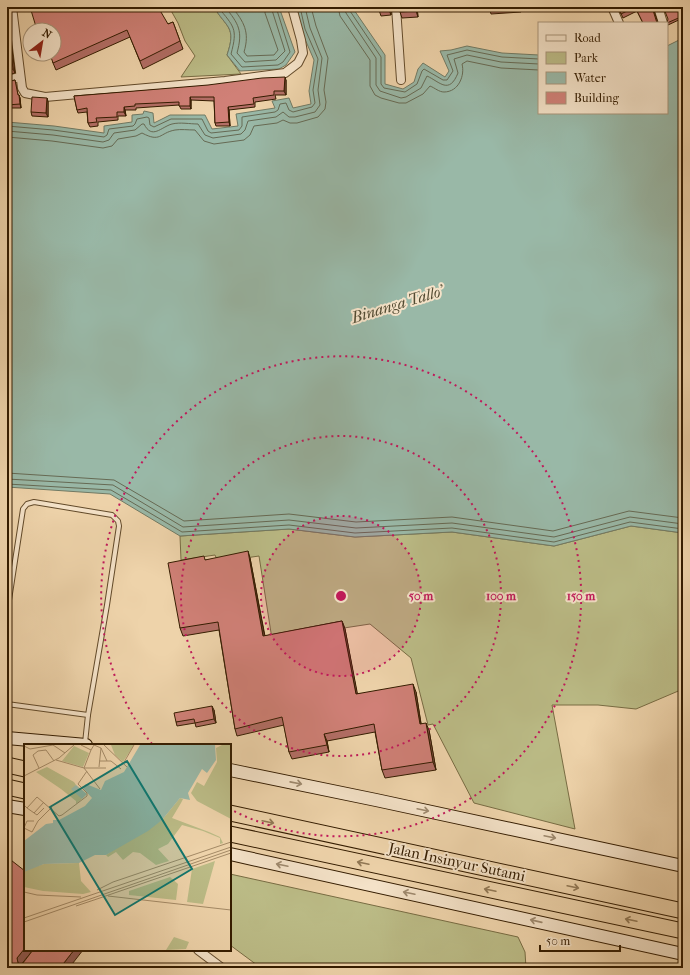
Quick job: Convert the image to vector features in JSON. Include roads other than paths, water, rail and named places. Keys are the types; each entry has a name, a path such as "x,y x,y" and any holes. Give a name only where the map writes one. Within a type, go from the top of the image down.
{"highway":[{"path":"7,765 24,769"},
{"path":"7,787 24,791"},
{"name":"Jalan Insinyur Sutami","path":"231,813 683,911"},
{"name":"Jalan Insinyur Sutami","path":"231,834 683,931"}],"street":[{"path":"12,7 22,88 24,92 45,97 225,81 281,74 288,71 298,63 303,53 292,7"},
{"path":"396,7 401,80"},
{"path":"612,7 619,22"},
{"path":"658,7 663,22"},
{"path":"7,80 20,77"},
{"path":"7,738 74,744"},
{"path":"231,770 384,801 683,866"},
{"path":"7,806 24,809"},
{"path":"231,854 683,954"},
{"path":"199,951 221,968"}],"lane":[{"path":"7,612 23,509 27,504 34,502 112,515 116,517 119,526 88,715 85,744"},
{"path":"7,704 88,715"}],"water":[{"path":"214,7 279,7 295,52 286,65 279,69 240,71 227,55 231,38 229,28"},
{"name":"Binanga Tallo'","path":"296,7 352,7 385,55 385,84 403,89 414,82 418,69 423,63 445,77 449,71 440,51 467,46 502,53 538,55 538,114 668,114 668,46 683,38 683,533 631,526 554,546 452,532 355,537 289,529 180,536 110,494 7,487 7,122 54,126 104,133 104,126 132,122 132,115 143,114 144,111 153,113 154,123 170,115 205,115 212,129 238,126 236,114 275,108 272,101 289,98 293,108 311,104 309,91 314,60 301,30"}]}
